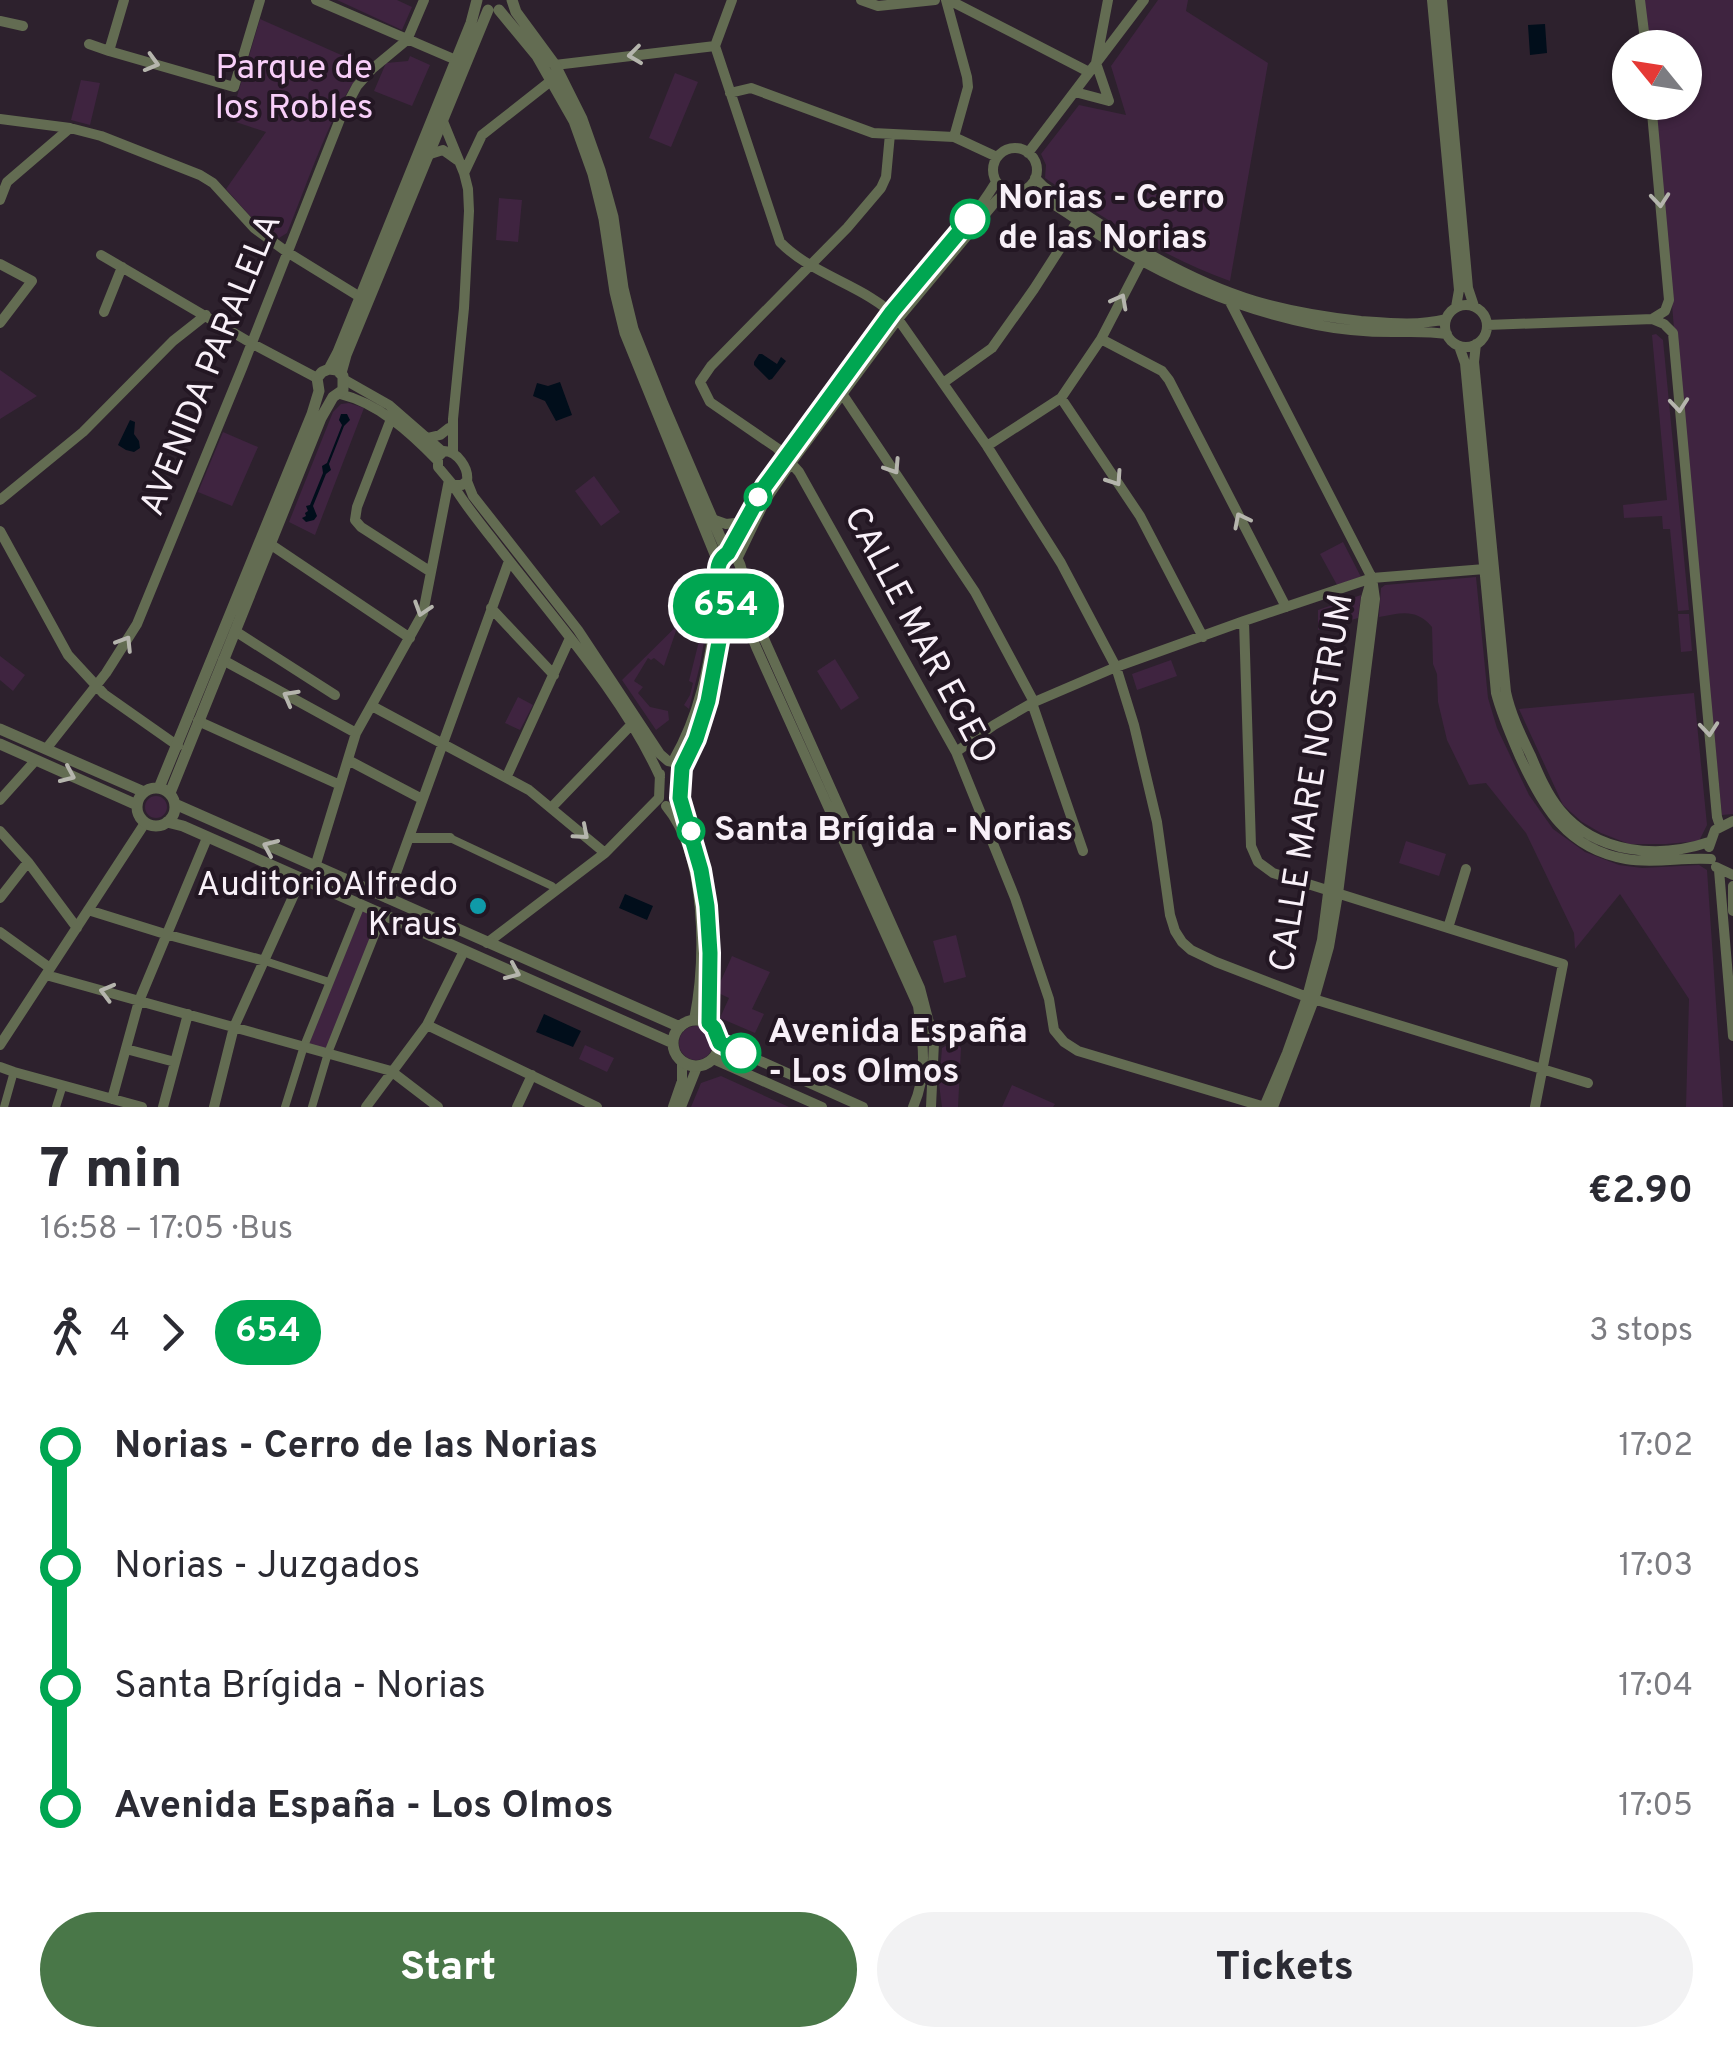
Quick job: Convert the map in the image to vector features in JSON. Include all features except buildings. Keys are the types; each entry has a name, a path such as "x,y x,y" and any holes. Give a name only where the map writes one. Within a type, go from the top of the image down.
{"street":[{"path":"109,50 124,0"},
{"path":"89,44 234,87 260,0"},
{"path":"316,0 456,60"},
{"name":"AVENIDA PARALELA","path":"46,749 95,687 137,624 349,99 372,70 406,40 424,0"},
{"path":"168,795 321,418 336,395 338,374 360,297 477,0 493,10 537,56 574,121 604,219 614,292 625,333 728,557"},
{"path":"338,374 442,120 493,10 511,0 555,65 582,118 613,217 634,329 710,518 728,557 742,568 731,589 701,699 674,763 707,906 709,1023"},
{"path":"732,0 715,46 780,242 789,252 895,316 987,446 1061,562 1116,667 1134,725 1157,822 1175,931 1191,950 1310,999 1588,1083"},
{"path":"862,0 878,6 935,0"},
{"path":"954,138 968,86 947,0 966,4 1093,67 1109,100 1075,92"},
{"path":"1093,67 1108,0"},
{"path":"1028,153 1144,0"},
{"path":"1432,0 1459,290 1456,307"},
{"path":"1442,0 1468,288 1474,306"},
{"path":"1640,0 1644,30"},
{"path":"0,21 22,26"},
{"path":"555,65 715,46"},
{"path":"464,173 482,135 552,80"},
{"path":"730,93 751,88 872,133 954,138 997,157"},
{"path":"0,119 101,136 200,175 254,228 360,297"},
{"path":"442,120 468,189 469,232 451,423 438,467 570,638 631,725 660,778"},
{"path":"1653,319 1664,311 1669,300 1654,120"},
{"path":"0,200 6,182 70,128"},
{"path":"789,460 710,402 700,382 881,188 886,177 890,134"},
{"path":"1016,148 1028,153 1036,164 1035,178 1026,189 1008,191 996,182 993,170 1002,152 1016,148"},
{"path":"427,155 443,150 458,160"},
{"path":"1035,178 1132,244 1255,301 1318,316 1390,324 1430,323 1446,319 1462,304 1474,306 1483,313 1487,325 1484,336 1476,344 1460,346"},
{"path":"931,1107 934,1042 920,988 731,589 718,578 765,486 789,460 996,182"},
{"path":"1026,189 1142,260 1229,300 1350,330 1446,334 1460,346 1466,363 1496,692 1502,717 1536,793 1556,822 1597,850 1623,859 1647,861 1710,859"},
{"path":"895,316 1008,191"},
{"path":"943,383 992,348 1077,222"},
{"path":"102,255 252,342 318,384 325,396 356,398 467,471 473,496 578,630 660,754 674,763"},
{"path":"987,446 1061,398 1100,339 1142,260"},
{"path":"0,264 32,281 0,322"},
{"path":"104,312 122,267"},
{"name":"CALLE MARE NOSTRUM","path":"1229,300 1372,578 1366,598 1334,893 1310,999 1273,1107"},
{"path":"0,500 83,432 173,341 206,314"},
{"path":"1446,319 1446,334"},
{"path":"1487,325 1653,319 1673,334 1720,826"},
{"path":"1100,339 1162,371 1286,607"},
{"path":"1476,344 1474,362 1506,692 1511,713 1545,788 1574,824 1600,841 1624,849 1693,848 1709,842 1720,826 1733,821"},
{"path":"167,822 174,811 168,795 178,746 322,372 338,374 389,405 444,454"},
{"path":"840,391 975,592 1033,702 1083,851"},
{"path":"1061,398 1140,516 1203,636"},
{"path":"391,419 355,520 431,572"},
{"path":"427,438 440,435 451,423"},
{"path":"728,557 789,460"},
{"name":"CALLE MAR EGEO","path":"789,460 956,752 1015,898 1049,999 1054,1030 1078,1051 1264,1107"},
{"path":"451,482 459,486 467,481"},
{"path":"315,867 356,733 423,613 451,482"},
{"path":"710,518 726,524 745,522"},
{"path":"0,531 68,656 95,687 178,746"},
{"path":"270,544 410,638"},
{"path":"386,898 509,561"},
{"path":"956,752 1033,702 1244,621 1372,578 1485,569"},
{"path":"731,589 918,1006 924,1044 922,1088 913,1107"},
{"path":"694,1020 700,993 700,906 681,829 663,802 660,778 661,768 674,763 696,739 708,701 731,589"},
{"path":"492,608 554,675"},
{"path":"1244,621 1251,846 1258,862 1273,873 1563,964 1536,1107"},
{"path":"234,631 335,695"},
{"path":"720,643 734,631 752,635"},
{"path":"506,776 570,638"},
{"path":"222,660 356,733"},
{"path":"372,706 506,776 552,807 605,853"},
{"path":"198,721 340,785"},
{"path":"552,807 631,725"},
{"path":"0,729 144,792"},
{"path":"0,744 137,805"},
{"path":"0,800 36,760"},
{"path":"348,760 422,799"},
{"path":"673,1044 207,838 167,822 154,826 140,817 137,805 144,792 152,788 315,867 680,1027"},
{"path":"487,942 605,853 663,802 677,804 680,798"},
{"path":"0,1046 146,822"},
{"path":"0,830 77,928"},
{"path":"110,1102 139,1000 207,838"},
{"path":"410,838 450,838 552,886"},
{"path":"1709,842 1710,859 1733,876"},
{"path":"0,898 28,862"},
{"path":"1448,928 1466,869"},
{"path":"1720,870 1733,1036"},
{"path":"214,1107 234,1027 301,879"},
{"path":"1733,886 1733,911"},
{"path":"285,1107 304,1046 360,905"},
{"path":"88,910 329,982"},
{"path":"312,1107 328,1053 383,915"},
{"path":"0,932 48,972 391,1071 438,1107"},
{"path":"366,1107 428,1025 464,951"},
{"name":"CALLE MARE NOSTRUM","path":"1264,1107 1310,999"},
{"path":"163,1107 188,1014"},
{"path":"673,1107 682,1082 682,1062 673,1044 680,1027 694,1020 709,1023 720,1043 863,1107"},
{"path":"428,1025 597,1107"},
{"path":"682,1062 706,1064 713,1059 720,1043"},
{"path":"126,1049 175,1062"},
{"path":"713,1059 822,1107"},
{"path":"0,1066 110,1102 142,1107"},
{"path":"681,1107 697,1066"},
{"path":"4,1107 13,1075"},
{"path":"517,1107 532,1075"},
{"path":"56,1107 62,1088"}],"green space":[{"path":"337,0 397,0 412,7 402,30"},
{"path":"1158,0 1188,0 1186,11 1268,63 1230,281 1134,236 1045,178 1046,165 1041,154 1079,105 1126,115 1111,66"},
{"path":"1643,0 1733,0 1733,814 1722,815 1657,120 1702,120 1702,30 1647,30"},
{"name":"Parque de los Robles","path":"260,19 366,66 342,102 287,233 279,238 251,217 226,189 266,132 230,120"},
{"path":"410,56 430,65 412,106 374,91 386,63 408,61"},
{"path":"675,73 698,82 671,147 649,138"},
{"path":"81,80 100,83 90,125 71,120"},
{"path":"499,198 522,200 518,242 496,240"},
{"path":"1652,335 1663,340 1689,610 1678,611 1670,529 1663,529 1662,516 1624,518 1623,505 1667,500"},
{"path":"0,370 37,396 0,419"},
{"path":"341,404 364,408 315,535 289,522 333,412"},
{"path":"223,432 258,447 232,506 198,492"},
{"path":"594,476 620,512 601,526 575,491"},
{"path":"1343,542 1361,577 1337,585 1320,554"},
{"path":"1476,577 1488,698 1497,728 1529,795 1553,829 1585,852 1619,865 1699,865 1707,870 1723,1107 1686,1107 1689,999 1620,894 1575,949 1574,933 1526,833 1486,783 1469,785 1447,740 1438,702 1432,627 1414,614 1379,617 1381,588 1385,585"},
{"path":"708,595 712,598 709,610 690,615 677,628 664,666 648,658 634,681 643,687 638,693 650,707 668,711 669,720 656,730 622,680"},
{"path":"1361,595 1358,618 1318,630 1318,610"},
{"path":"1678,614 1689,614 1692,651 1681,652"},
{"path":"705,618 700,665 689,709 684,705 693,683 689,681 701,633 694,630"},
{"path":"0,656 25,675 13,691 0,680"},
{"path":"835,659 859,698 841,710 817,671"},
{"path":"1171,660 1177,676 1137,690 1132,674"},
{"path":"1694,693 1707,825 1699,841 1629,844 1582,822 1563,805 1519,709"},
{"path":"518,697 533,705 520,730 505,723"},
{"path":"156,796 164,799 164,815 156,818 148,815 145,807 148,799"},
{"path":"1406,841 1446,854 1439,876 1399,863"},
{"path":"363,910 379,917 326,1050 308,1044"},
{"path":"956,935 966,977 944,983 933,941"},
{"path":"732,956 770,972 752,1009 764,1014 755,1033 720,1018 729,998 716,992"},
{"path":"696,1026 708,1031 713,1043 708,1055 696,1060 684,1055 679,1043 684,1031"},
{"path":"951,1043 961,1048 958,1107 942,1107 942,1048"},
{"path":"585,1045 614,1058 607,1072 579,1059"},
{"path":"721,1076 789,1107 691,1107 701,1083"},
{"path":"1012,1085 1055,1104 1002,1107"}],"water":[{"path":"1545,24 1547,53 1530,55 1528,25"},
{"path":"759,354 777,364 781,357 786,361 772,379 754,365"},
{"path":"560,382 572,415 556,421 545,401 533,396 537,383 548,386"},
{"path":"341,414 347,414 350,420 344,426 329,464 331,470 313,506 317,516 306,522 302,518 342,425"},
{"path":"130,420 135,422 134,434 140,448 134,452 118,445"},
{"path":"625,894 653,906 647,920 619,908"},
{"path":"544,1014 581,1031 573,1047 536,1032"}],"bus line":[{"name":"654","path":"741,1053 720,1043 709,1023 707,906 680,798 682,768 708,701 719,650 728,593 718,578 719,564 765,486 892,312 970,219"}],"place":[{"name":"Norias - Cerro de las Norias","path":"970,219"},
{"name":"Santa Brígida - Norias","path":"691,831"},
{"name":"AuditorioAlfredo Kraus","path":"478,906"},
{"name":"Avenida España - Los Olmos","path":"741,1053"}]}
